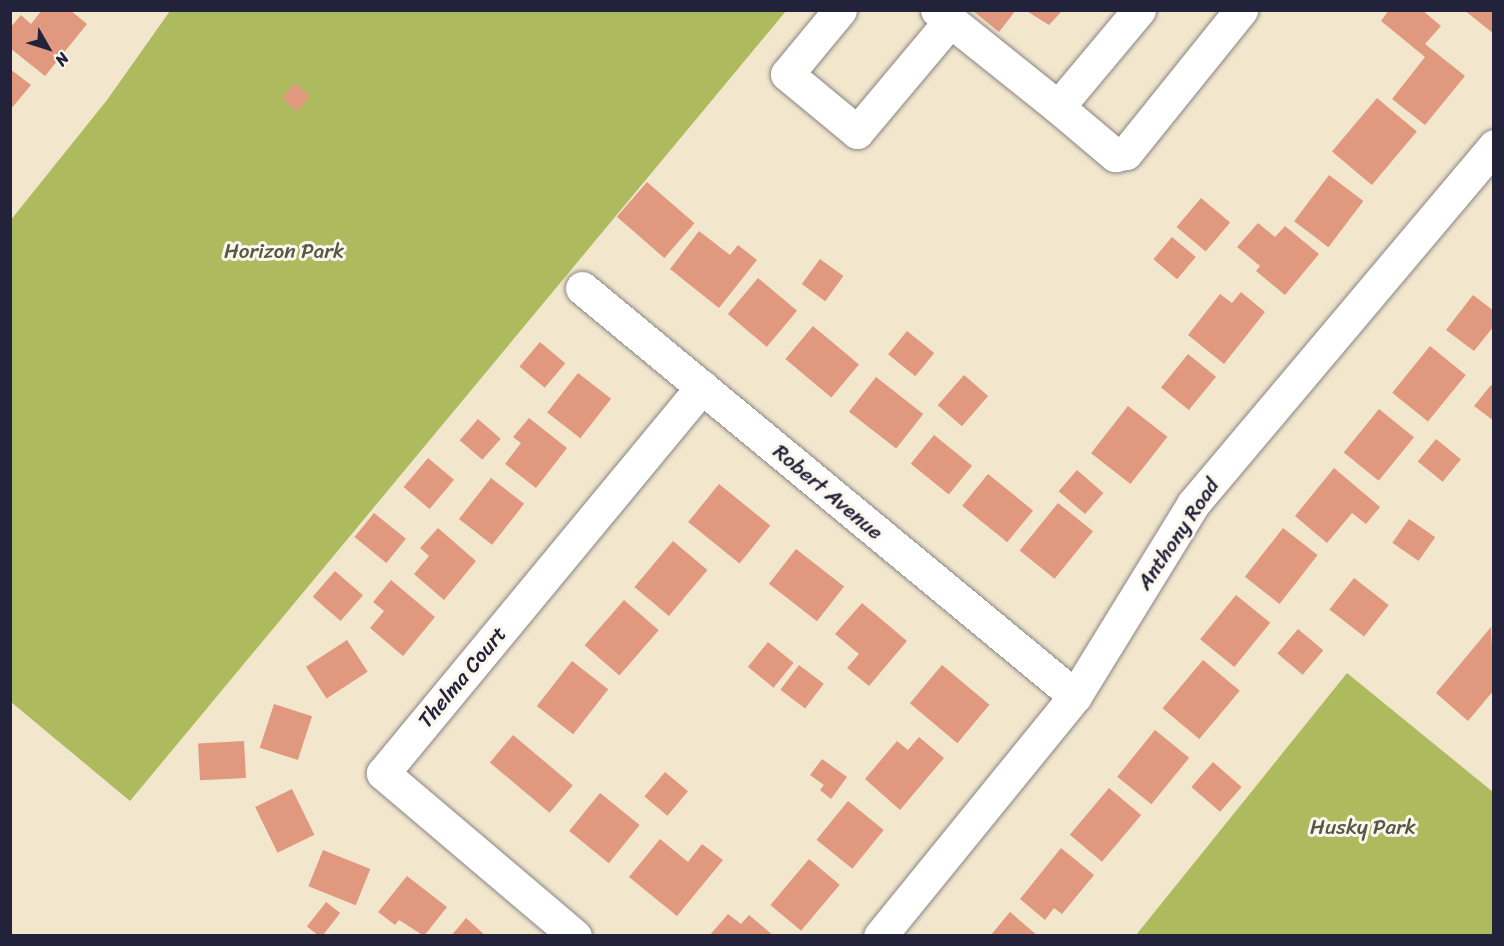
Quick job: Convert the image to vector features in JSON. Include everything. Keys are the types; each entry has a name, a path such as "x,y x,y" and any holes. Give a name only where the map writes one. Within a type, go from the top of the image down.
{"street":[{"path":"840,10 788,74 857,132 944,16 1058,106 1115,155 1126,153 1241,10"},
{"path":"1058,106 1139,10"},
{"name":"Anthony Road","path":"880,936 1075,696 1193,504 1494,146"},
{"name":"Robert Avenue","path":"582,288 1075,696"},
{"name":"Thelma Court","path":"575,936 383,773 702,387"}],"green space":[{"name":"Horizon Park","path":"170,11 786,11 130,801 11,702 10,221 107,100"},
{"name":"Husky Park","path":"1347,673 1493,792 1493,935 1136,935"}],"building":[{"path":"42,10 70,10 87,24 45,76 10,48 10,28 21,15 31,24"},
{"path":"972,10 1016,10 999,32"},
{"path":"1025,10 1063,10 1049,25"},
{"path":"1389,10 1422,10 1441,26 1425,44 1465,76 1425,125 1392,99 1425,57 1381,21"},
{"path":"1464,10 1494,10 1494,34"},
{"path":"10,69 31,85 10,110"},
{"path":"295,83 310,96 297,111 282,98"},
{"path":"1377,98 1417,131 1372,185 1332,152"},
{"path":"1329,175 1363,201 1328,247 1294,221"},
{"path":"647,182 695,223 664,258 617,217"},
{"path":"1201,198 1230,222 1206,252 1177,227"},
{"path":"1258,223 1275,237 1285,226 1319,254 1285,295 1256,271 1260,266 1237,247"},
{"path":"699,231 730,255 738,245 757,260 719,308 670,269"},
{"path":"1172,237 1196,257 1177,279 1153,259"},
{"path":"820,259 843,276 825,301 802,284"},
{"path":"758,278 797,311 767,347 728,314"},
{"path":"1241,292 1265,312 1224,364 1188,335 1220,294 1232,303"},
{"path":"1473,295 1494,311 1494,326 1474,351 1446,330"},
{"path":"813,326 859,365 831,398 785,359"},
{"path":"907,331 934,353 915,376 888,354"},
{"path":"540,342 565,363 545,388 519,367"},
{"path":"1430,346 1466,375 1428,422 1392,393"},
{"path":"1188,354 1216,377 1189,410 1161,387"},
{"path":"578,373 611,399 580,438 547,412"},
{"path":"964,375 988,396 962,426 938,405"},
{"path":"876,377 923,414 896,449 849,412"},
{"path":"1491,385 1494,387 1494,421 1474,406"},
{"path":"1128,406 1167,437 1130,484 1091,453"},
{"path":"1379,409 1414,437 1379,481 1344,453"},
{"path":"529,418 567,448 536,488 505,464 521,443 513,437"},
{"path":"478,419 501,439 482,460 460,440"},
{"path":"934,435 972,466 949,495 911,464"},
{"path":"1436,439 1461,459 1443,482 1418,462"},
{"path":"428,458 454,480 430,509 404,487"},
{"path":"1334,468 1380,507 1366,524 1352,513 1327,543 1295,516"},
{"path":"1077,470 1103,493 1085,514 1059,491"},
{"path":"988,474 1033,511 1007,542 962,506"},
{"path":"491,478 524,504 492,545 459,519"},
{"path":"719,484 770,526 739,564 688,522"},
{"path":"1058,503 1093,531 1055,579 1020,550"},
{"path":"374,513 406,539 386,563 354,537"},
{"path":"1409,519 1435,537 1419,561 1392,543"},
{"path":"438,528 476,561 444,600 414,574 429,556 420,548"},
{"path":"1283,528 1318,555 1280,604 1245,577"},
{"path":"673,541 707,570 669,616 634,587"},
{"path":"796,549 844,587 817,621 769,584"},
{"path":"335,571 363,595 341,621 313,597"},
{"path":"1354,578 1389,605 1364,637 1329,610"},
{"path":"391,580 435,617 403,656 370,628 384,611 373,602"},
{"path":"1236,595 1270,623 1234,667 1200,639"},
{"path":"624,600 659,630 619,675 585,645"},
{"path":"862,603 907,641 869,686 847,668 859,654 835,634"},
{"path":"1491,627 1494,690 1468,721 1436,693"},
{"path":"1298,629 1323,650 1303,675 1277,654"},
{"path":"347,640 368,672 327,699 306,667"},
{"path":"768,642 794,663 774,688 748,667"},
{"path":"1203,660 1240,691 1199,739 1163,708"},
{"path":"572,661 608,689 573,734 537,706"},
{"path":"799,665 824,684 805,708 780,690"},
{"path":"942,665 989,705 957,743 910,703"},
{"path":"274,704 312,716 298,760 260,748"},
{"path":"1155,730 1189,758 1151,804 1117,777"},
{"path":"513,735 573,785 550,813 490,763"},
{"path":"919,737 944,758 900,810 865,779 897,741 908,750"},
{"path":"244,741 246,778 200,780 198,743"},
{"path":"822,759 847,777 831,799 820,790 824,785 810,775"},
{"path":"1213,762 1242,787 1220,812 1191,787"},
{"path":"665,772 688,791 667,816 644,797"},
{"path":"1109,788 1141,815 1102,862 1070,835"},
{"path":"292,789 314,835 278,853 255,807"},
{"path":"600,793 640,825 609,863 569,831"},
{"path":"848,801 884,830 852,869 817,840"},
{"path":"660,839 688,862 702,844 723,860 677,916 629,877"},
{"path":"1061,848 1094,875 1062,914 1054,908 1045,920 1020,899"},
{"path":"323,850 370,869 356,905 308,886"},
{"path":"809,859 840,885 801,931 770,905"},
{"path":"407,876 447,907 424,936 399,920 395,925 378,912"},
{"path":"326,902 340,913 322,936 307,926"},
{"path":"1010,912 1038,936 990,936"},
{"path":"728,914 741,924 749,915 774,936 709,936"},
{"path":"466,918 486,936 451,936"}]}
